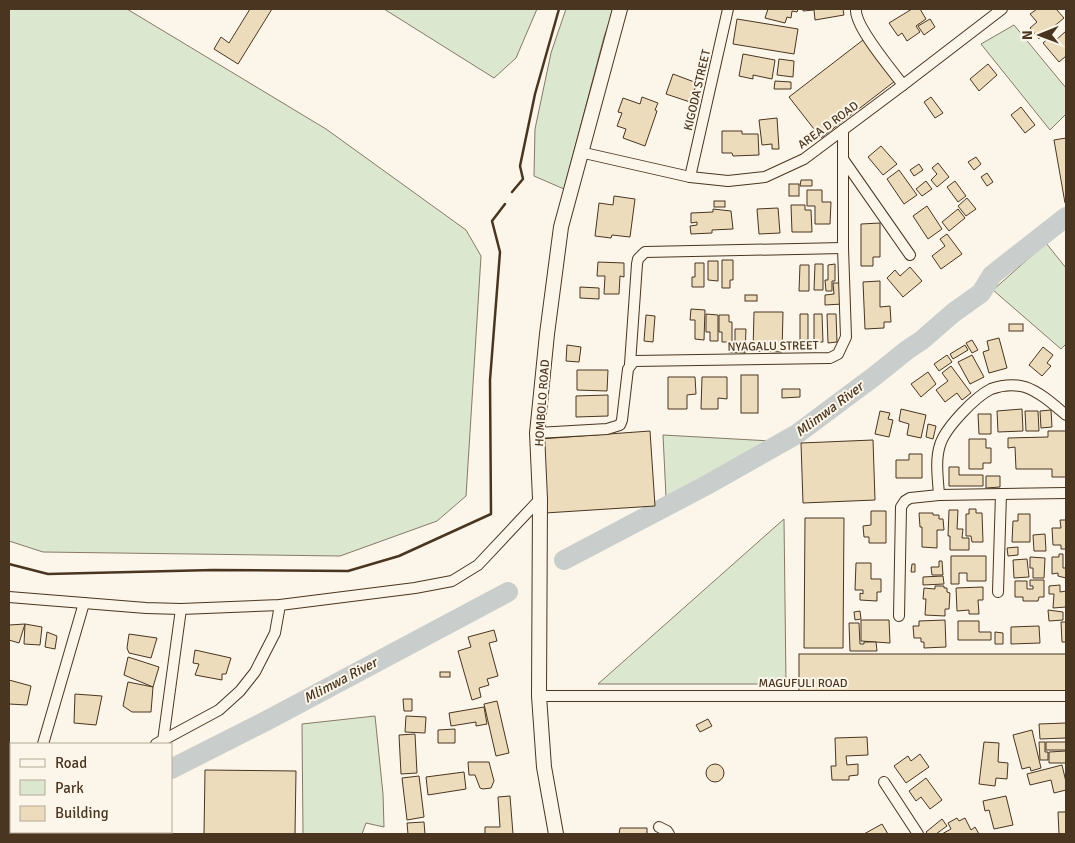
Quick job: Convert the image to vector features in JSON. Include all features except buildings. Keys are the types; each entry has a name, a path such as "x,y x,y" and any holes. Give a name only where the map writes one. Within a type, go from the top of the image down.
{"street":[{"name":"HOMBOLO ROAD","path":"556,834 544,767 539,696 540,500 537,433 547,334 561,227 620,9"},
{"name":"KIGODA STREET","path":"690,177 728,9"},
{"path":"856,9 855,13 860,25 903,86"},
{"name":"AREA D ROAD","path":"580,152 690,177 728,181 765,177 804,159 903,86 1002,9"},
{"name":"NYAGALU STREET","path":"630,364 640,360 835,357 842,349 846,337 843,248 843,130"},
{"path":"843,159 910,255"},
{"path":"537,433 607,429 620,425 630,364 637,264 638,259 645,252 843,248"},
{"path":"939,495 938,460 940,446 945,433 954,421 989,390 1001,386 1016,385 1027,388 1040,395 1066,415"},
{"path":"899,616 901,507 905,501 910,498 939,495 1066,493"},
{"path":"998,592 1001,494"},
{"path":"9,597 181,609 280,605 414,588 452,581 478,565 540,500"},
{"path":"43,743 84,603"},
{"path":"159,742 219,710 240,691 255,672 275,633 280,605"},
{"path":"159,742 181,609"},
{"name":"MAGUFULI ROAD","path":"539,696 1066,696"},
{"path":"884,782 918,834"},
{"path":"658,827 669,834"}],"green space":[{"path":"9,9 127,9 326,129 466,230 481,256 466,496 437,521 340,556 43,552 9,541"},
{"path":"384,9 537,9 516,58 494,78"},
{"path":"566,9 614,9 604,37 564,189 534,176 535,129 551,53"},
{"path":"1014,25 1066,88 1066,114 1050,130 981,44"},
{"path":"1046,243 1066,268 1066,344 1061,349 993,290"},
{"path":"663,435 771,441 666,497"},
{"path":"784,519 786,684 598,684"},
{"path":"375,716 383,794 384,827 366,823 362,834 303,834 302,724"}],"waterway":[{"name":"Mlimwa River","path":"564,560 705,486 797,434 981,293 992,275 1066,217"},
{"name":"Mlimwa River","path":"172,768 266,721 508,592"}],"wall":[{"path":"512,192 523,179 520,166 535,94 559,9"},
{"path":"9,564 48,574 213,570 348,571 399,556 491,514 490,380 500,252 492,221 505,204"}]}
